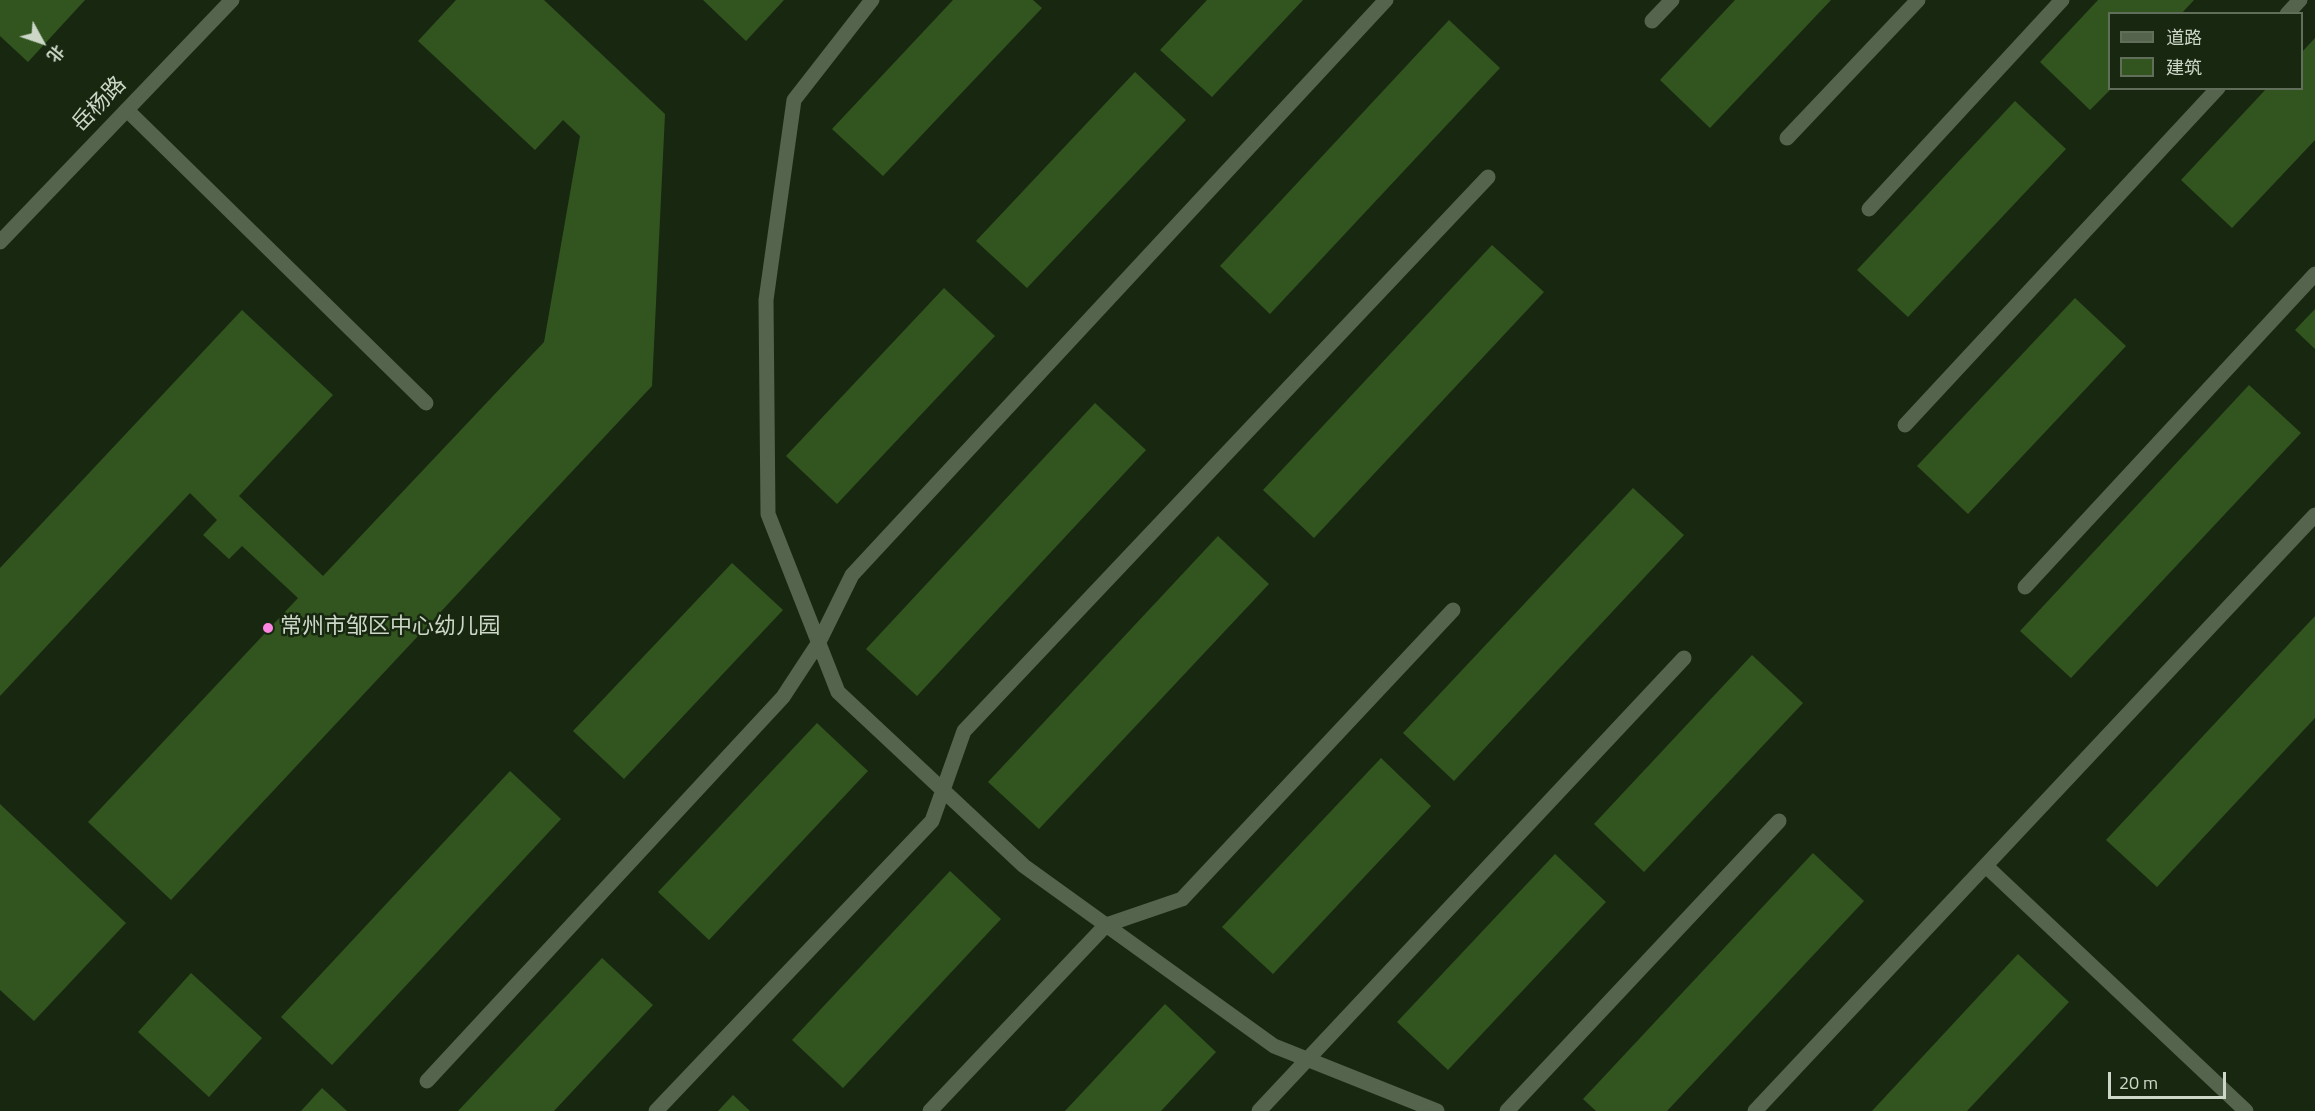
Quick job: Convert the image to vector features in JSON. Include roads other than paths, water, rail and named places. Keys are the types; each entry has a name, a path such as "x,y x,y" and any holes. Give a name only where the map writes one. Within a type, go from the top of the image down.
{"street":[{"name":"岳杨路","path":"0,242 232,0"},
{"path":"872,0 794,100 766,300 768,514 838,692 1024,866 1274,1046 1437,1111"},
{"path":"427,1081 783,697 819,642 852,575 1386,0"},
{"path":"1652,21 1672,0"},
{"path":"1787,138 1918,0"},
{"path":"1869,209 2062,0"},
{"path":"2289,12 2300,0"},
{"path":"1905,425 2216,90"},
{"path":"127,110 426,403"},
{"path":"656,1111 932,821 963,731 1488,177"},
{"path":"2025,587 2315,274"},
{"path":"1755,1111 2315,516"},
{"path":"930,1111 1106,925 1182,899 1453,610"},
{"path":"1259,1111 1684,658"},
{"path":"1507,1111 1779,821"},
{"path":"1986,866 2246,1111"}],"place":[{"name":"常州市邹区中心幼儿园","path":"268,628"}]}
